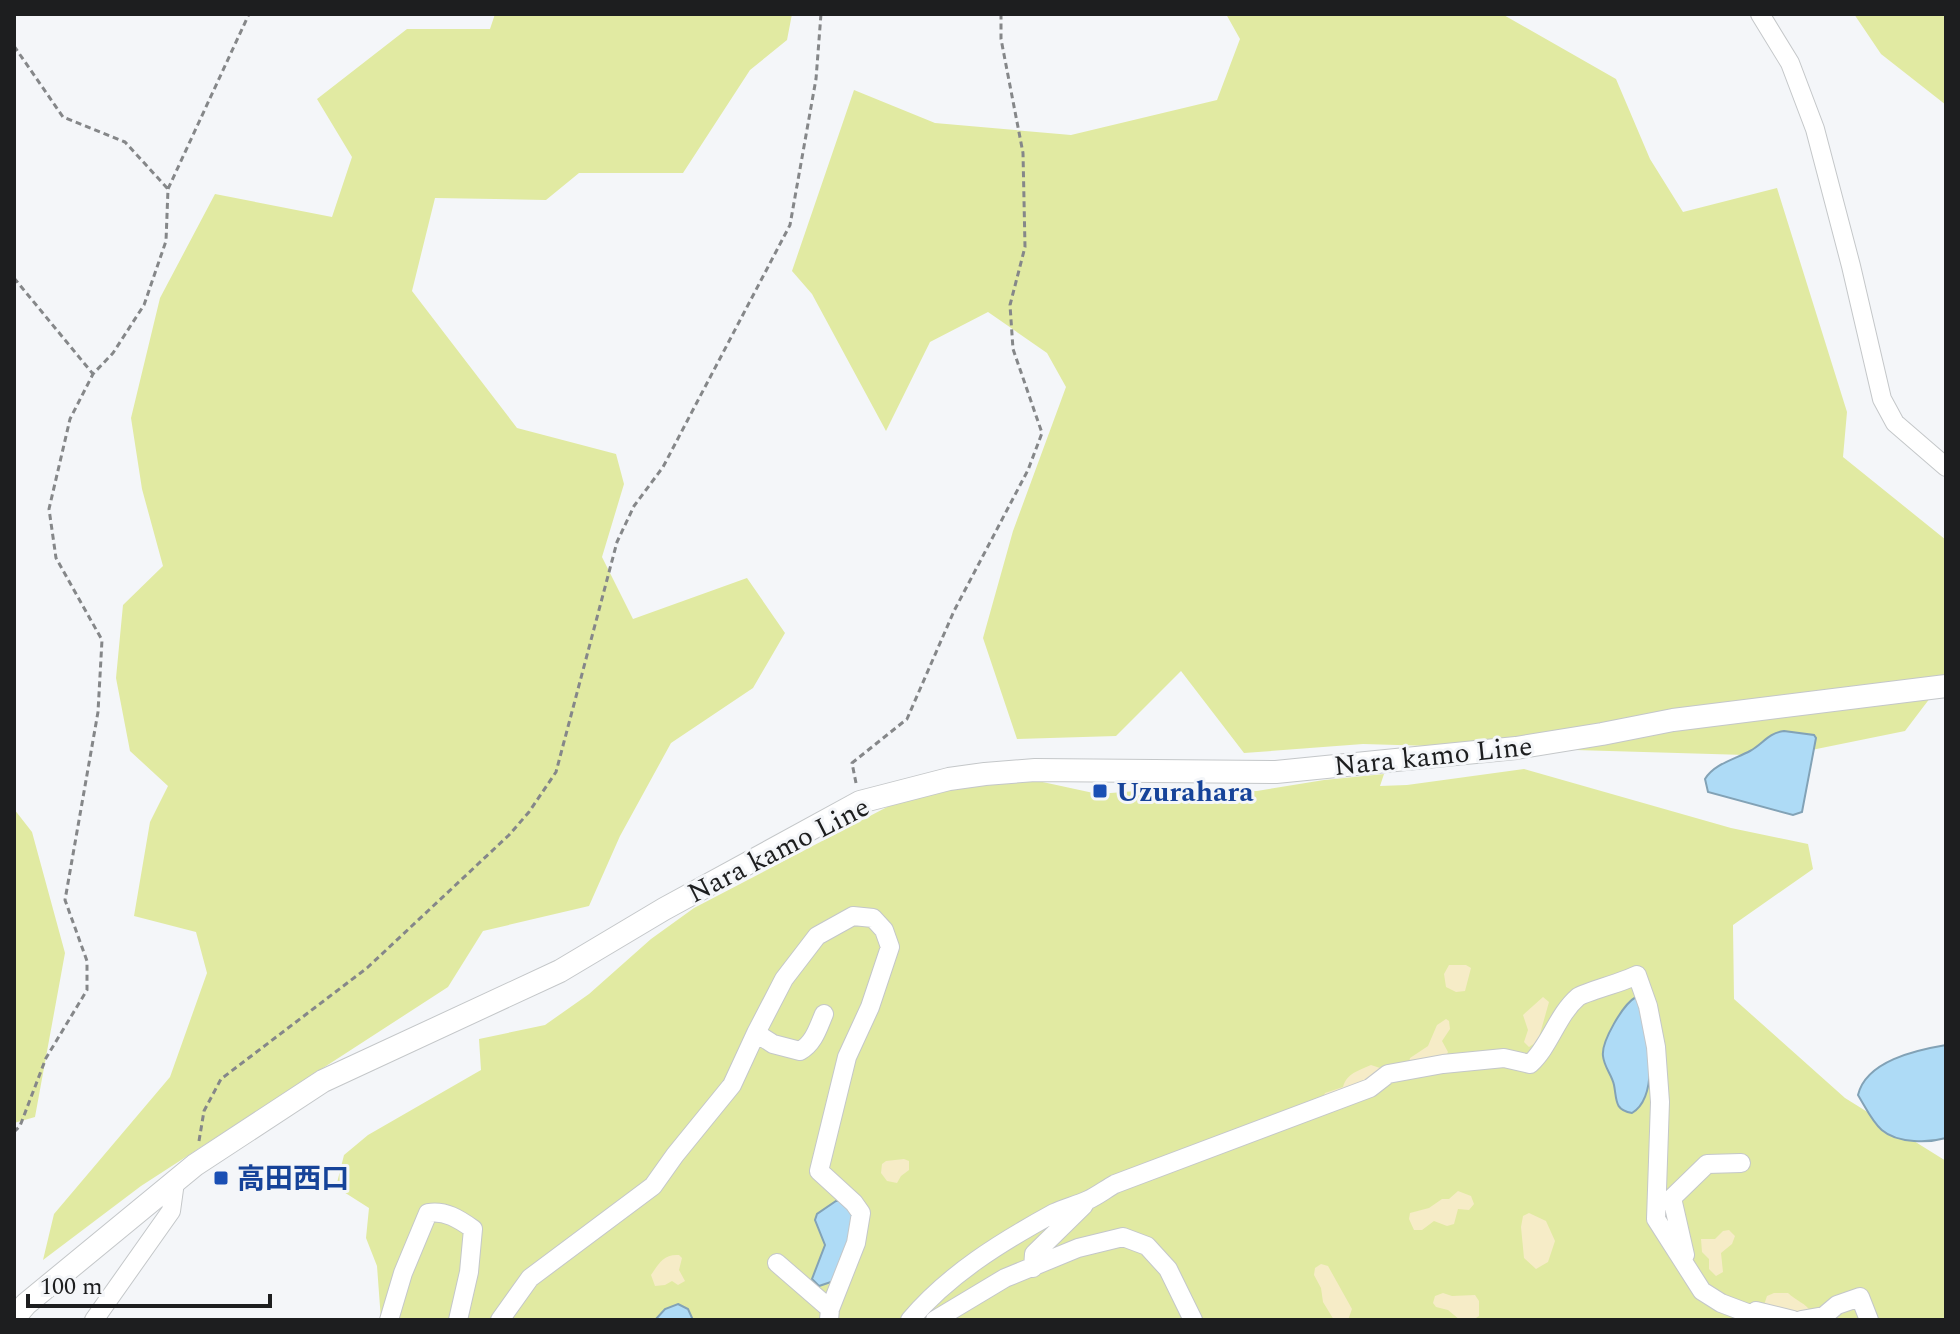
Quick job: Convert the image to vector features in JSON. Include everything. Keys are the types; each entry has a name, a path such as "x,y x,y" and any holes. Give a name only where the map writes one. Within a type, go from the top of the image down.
{"main road":[{"name":"Nara kamo Line","path":"14,1318 26,1304 195,1165 323,1081 560,971 664,909 860,802 949,779 985,774 1035,770 1276,772 1501,749 1673,720 1946,686"}],"street":[{"path":"1760,14 1790,63 1815,129 1882,399 1895,423 1946,467"},
{"path":"500,1320 530,1278 653,1186 732,1085 784,979 817,936 853,916 873,918 884,930 890,947 870,1007 847,1057 819,1171 861,1213 856,1243 830,1314 777,1263"},
{"path":"1033,1268 1034,1254 1039,1248 1089,1200 1115,1184 1370,1088 1388,1074 1474,1060 1504,1058 1530,1064 1541,1054 1567,1010 1580,995 1620,984 1637,975 1648,1006 1656,1047 1660,1102 1656,1219 1702,1291 1721,1303 1766,1320"},
{"path":"756,1033 773,1044 800,1051 808,1047 824,1014"},
{"path":"1741,1163 1707,1164 1672,1198 1683,1250 1694,1270 1714,1291 1732,1302 1793,1320"},
{"path":"94,1320 171,1211 175,1182"},
{"path":"910,1320 970,1263 1057,1211 1089,1200"},
{"path":"389,1320 403,1273 428,1213 436,1212 453,1216 473,1229 469,1272 458,1320"},
{"path":"935,1320 992,1285 1078,1248 1123,1237 1147,1246 1168,1269 1193,1320"},
{"path":"958,1277 992,1285"},
{"path":"1801,1320 1824,1316 1837,1305 1860,1297 1869,1320"}],"path":[{"path":"14,1132 20,1126 46,1058 87,990 87,961 65,900 98,712 102,640 56,558 49,509 70,419 93,374 113,353 144,305 166,241 168,189 249,14"},
{"path":"195,1165 204,1111 221,1079 367,968 509,835 556,772 617,542 634,506 663,467 790,225 816,79 821,14"},
{"path":"860,802 852,763 907,719 954,611 1028,470 1042,433 1013,349 1010,305 1025,247 1023,153 1001,39 1001,14"},
{"path":"14,46 63,117 125,142 168,189"},
{"path":"14,278 93,374"}],"green space":[{"path":"495,14 792,14 787,40 750,70 683,173 579,173 546,200 435,198 412,291 517,428 616,454 624,484 602,557 633,619 747,578 785,633 753,688 671,743 620,836 589,906 483,931 448,987 141,1186 43,1260 54,1214 170,1077 207,973 196,932 134,916 150,822 168,786 130,751 116,678 123,605 163,566 142,489 131,418 160,298 215,194 332,217 352,157 317,99 407,29 490,29"},
{"path":"1226,14 1502,14 1616,79 1650,159 1683,212 1777,188 1847,412 1843,457 1946,540 1946,677 1905,731 1782,756 1363,744 1244,753 1181,671 1116,736 1017,739 983,638 1013,531 1066,387 1047,353 988,312 930,342 886,431 812,294 792,271 854,90 935,123 1071,135 1217,100 1240,39"},
{"path":"1854,14 1946,14 1946,105 1881,54"},
{"path":"1524,769 1731,828 1808,844 1813,869 1733,925 1734,999 1845,1098 1946,1161 1946,1320 381,1320 377,1266 366,1238 369,1208 336,1187 344,1155 368,1135 481,1070 479,1039 545,1025 589,994 651,939 694,908 889,806 954,788 1038,781 1098,794 1257,791 1384,774 1380,786"},
{"path":"14,809 32,832 65,953 35,1117 14,1123"}],"sand":[{"path":"1449,965 1471,968 1465,991 1456,992 1446,987 1444,974"},
{"path":"1543,997 1549,1002 1538,1041 1529,1047 1524,1042 1528,1030 1523,1015"},
{"path":"1446,1019 1450,1029 1442,1041 1448,1052 1446,1056 1409,1063 1410,1058 1428,1046 1437,1025"},
{"path":"1371,1065 1380,1068 1382,1073 1323,1098 1325,1093 1343,1087 1347,1078 1354,1073"},
{"path":"904,1159 909,1161 909,1170 897,1183 887,1181 881,1173 882,1164"},
{"path":"1458,1191 1471,1196 1474,1204 1469,1210 1458,1209 1454,1224 1447,1226 1434,1221 1422,1230 1414,1230 1410,1213 1449,1199"},
{"path":"1529,1213 1546,1221 1555,1241 1548,1262 1536,1269 1524,1258 1521,1227 1523,1216"},
{"path":"1729,1230 1735,1236 1732,1244 1721,1253 1723,1272 1716,1276 1709,1269 1709,1259 1702,1252 1701,1239 1715,1239 1723,1231"},
{"path":"679,1255 682,1258 679,1270 685,1281 678,1285 672,1281 655,1286 651,1275 662,1260"},
{"path":"1321,1264 1328,1266 1352,1309 1348,1320 1334,1320 1323,1302 1321,1288 1314,1275 1315,1268"},
{"path":"1443,1293 1452,1296 1475,1295 1479,1301 1479,1316 1473,1320 1460,1320 1448,1310 1436,1307 1433,1303 1435,1296"},
{"path":"1788,1293 1804,1304 1811,1312 1808,1317 1764,1305 1767,1296"}],"water":[{"path":"1784,731 1814,735 1816,738 1802,812 1793,815 1708,792 1705,779 1714,769"},
{"path":"1636,997 1642,1000 1650,1060 1647,1092 1632,1113 1617,1104 1603,1050 1614,1024"},
{"path":"1946,1045 1946,1138 1914,1141 1885,1133 1858,1095 1863,1083 1881,1066 1894,1059"},
{"path":"836,1201 842,1201 855,1211 855,1228 834,1281 819,1286 812,1279 825,1245 815,1220 817,1214"},
{"path":"678,1304 688,1309 693,1320 655,1320 665,1309"}],"place":[{"name":"Uzurahara","path":"1100,791"},
{"name":"高田西口","path":"221,1178"}]}
